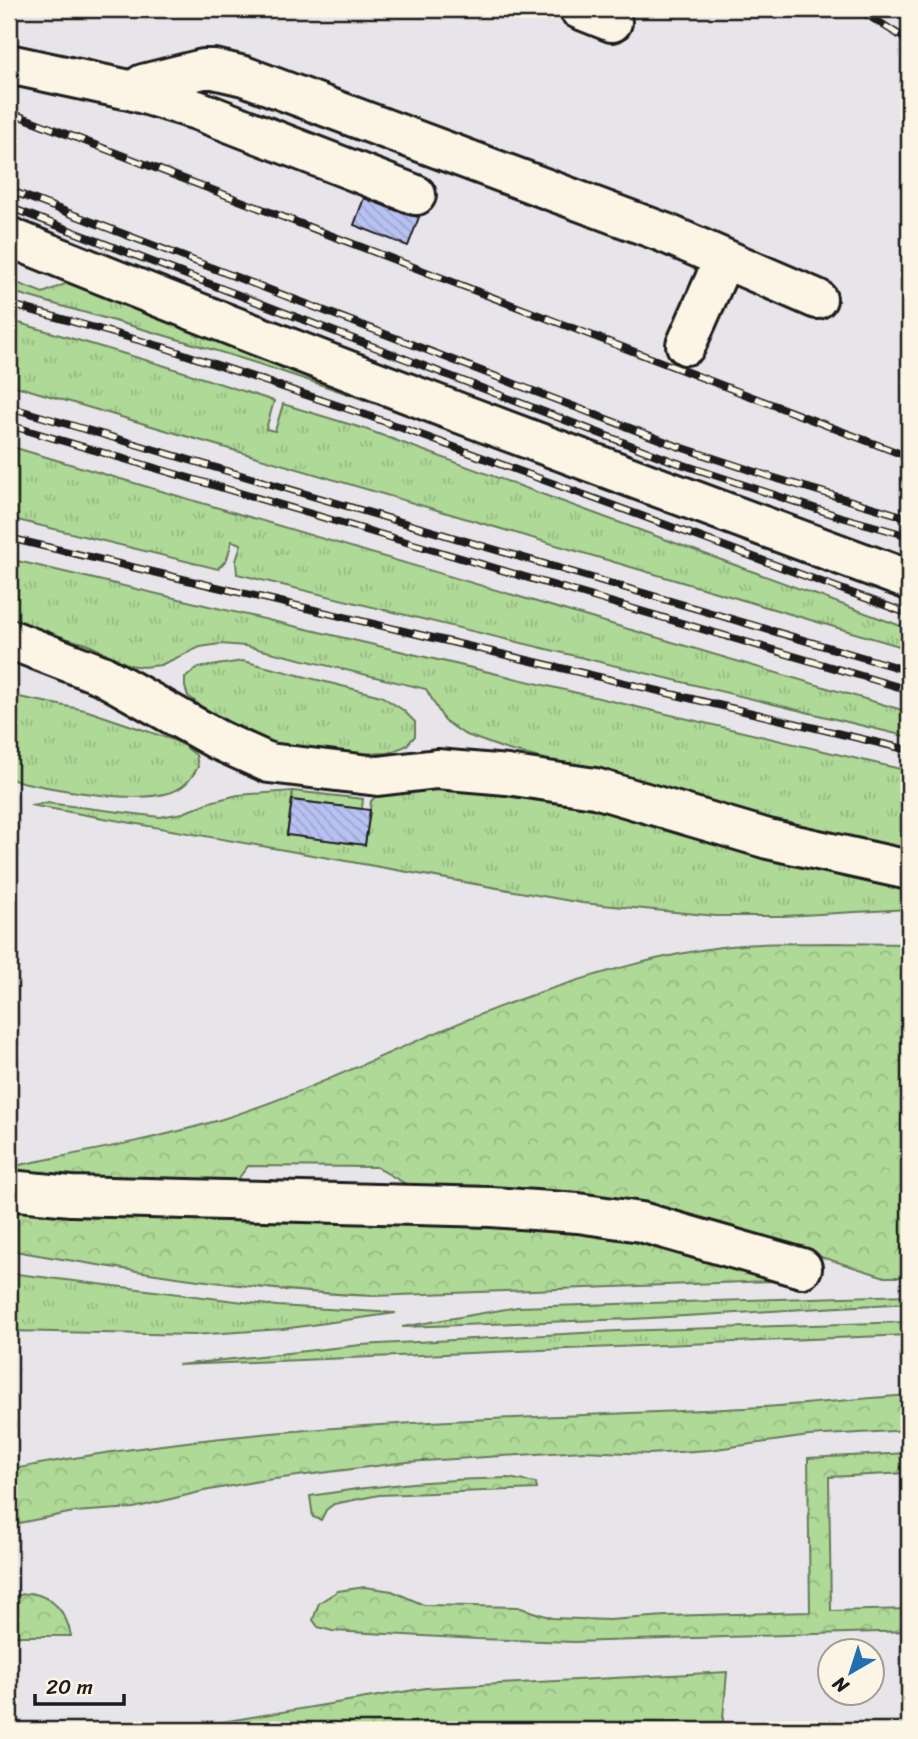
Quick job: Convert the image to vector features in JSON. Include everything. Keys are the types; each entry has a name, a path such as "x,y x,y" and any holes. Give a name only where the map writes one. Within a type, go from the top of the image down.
{"lane":[{"path":"9,64 134,91 197,110 416,195"},
{"path":"134,91 143,83 203,69 235,74 665,233 817,299"},
{"path":"9,237 560,451 909,580"},
{"path":"686,345 724,259"},
{"path":"9,639 102,675 218,740 269,763 378,776 437,769 507,775 595,788 768,839 909,870"},
{"path":"9,1190 84,1197 491,1207 578,1213 641,1222 802,1268"}],"shaded area":[{"path":"9,9 909,9 909,1730 9,1730"}],"green space":[{"path":"9,280 43,293 70,282 909,597 909,602 349,394 203,347 9,291"},
{"path":"9,320 274,401 266,429 275,431 283,404 365,429 909,629 909,649 9,384"},
{"path":"9,446 909,712 909,737 237,574 236,561 241,544 232,541 227,559 218,569 9,518"},
{"path":"9,559 909,771 909,849 822,835 505,749 464,734 444,720 426,689 245,646 220,644 200,647 161,665 129,665 87,644 9,624"},
{"path":"243,661 381,696 403,710 415,722 415,736 406,746 388,753 313,755 268,743 202,707 188,696 185,678 197,668"},
{"path":"9,695 85,710 179,742 196,755 198,767 180,788 161,795 141,797 94,794 9,779"},
{"path":"480,787 561,797 909,884 909,909 784,916 716,916 582,903 30,805 47,803 160,817 183,813 238,795 293,791 287,835 365,845 371,801 381,792"},
{"path":"293,791 363,799 362,809 292,800"},
{"path":"827,943 909,944 909,1277 885,1277 706,1221 420,1192 376,1167 248,1166 231,1188 9,1176 9,1167 165,1135 216,1121 298,1092 500,1007 607,972 721,947"},
{"path":"41,1204 589,1230 669,1244 797,1280 374,1296 282,1290 9,1250 9,1221 15,1214"},
{"path":"9,1273 277,1306 396,1313 283,1329 193,1335 9,1331"},
{"path":"909,1295 909,1303 633,1319 402,1327 518,1307"},
{"path":"909,1322 909,1335 178,1365 361,1345 618,1331"},
{"path":"909,1395 909,1430 809,1436 709,1450 649,1454 583,1451 407,1462 259,1481 134,1508 74,1512 9,1525 9,1470 100,1454 192,1441 376,1425 746,1408"},
{"path":"909,1453 909,1473 829,1477 831,1611 909,1609 909,1631 575,1642 332,1631 318,1627 313,1620 319,1603 338,1591 365,1587 392,1591 424,1605 518,1607 552,1618 609,1620 810,1612 808,1458"},
{"path":"508,1478 536,1483 537,1489 379,1495 334,1504 326,1510 321,1520 313,1517 310,1496 409,1483"},
{"path":"30,1593 46,1598 58,1607 71,1636 9,1636 9,1597"},
{"path":"727,1672 722,1730 134,1730 198,1726 426,1688"}],"building":[{"path":"364,198 419,217 408,246 354,225"},
{"path":"292,800 370,810 365,845 287,835"}],"railway":[{"path":"858,9 909,41"},
{"path":"9,112 909,457"},
{"path":"9,190 677,446 909,518"},
{"path":"9,207 672,461 838,516 909,536"},
{"path":"9,304 163,347 369,416 909,614"},
{"path":"9,407 909,671"},
{"path":"9,425 909,690"},
{"path":"9,538 909,750"}]}
